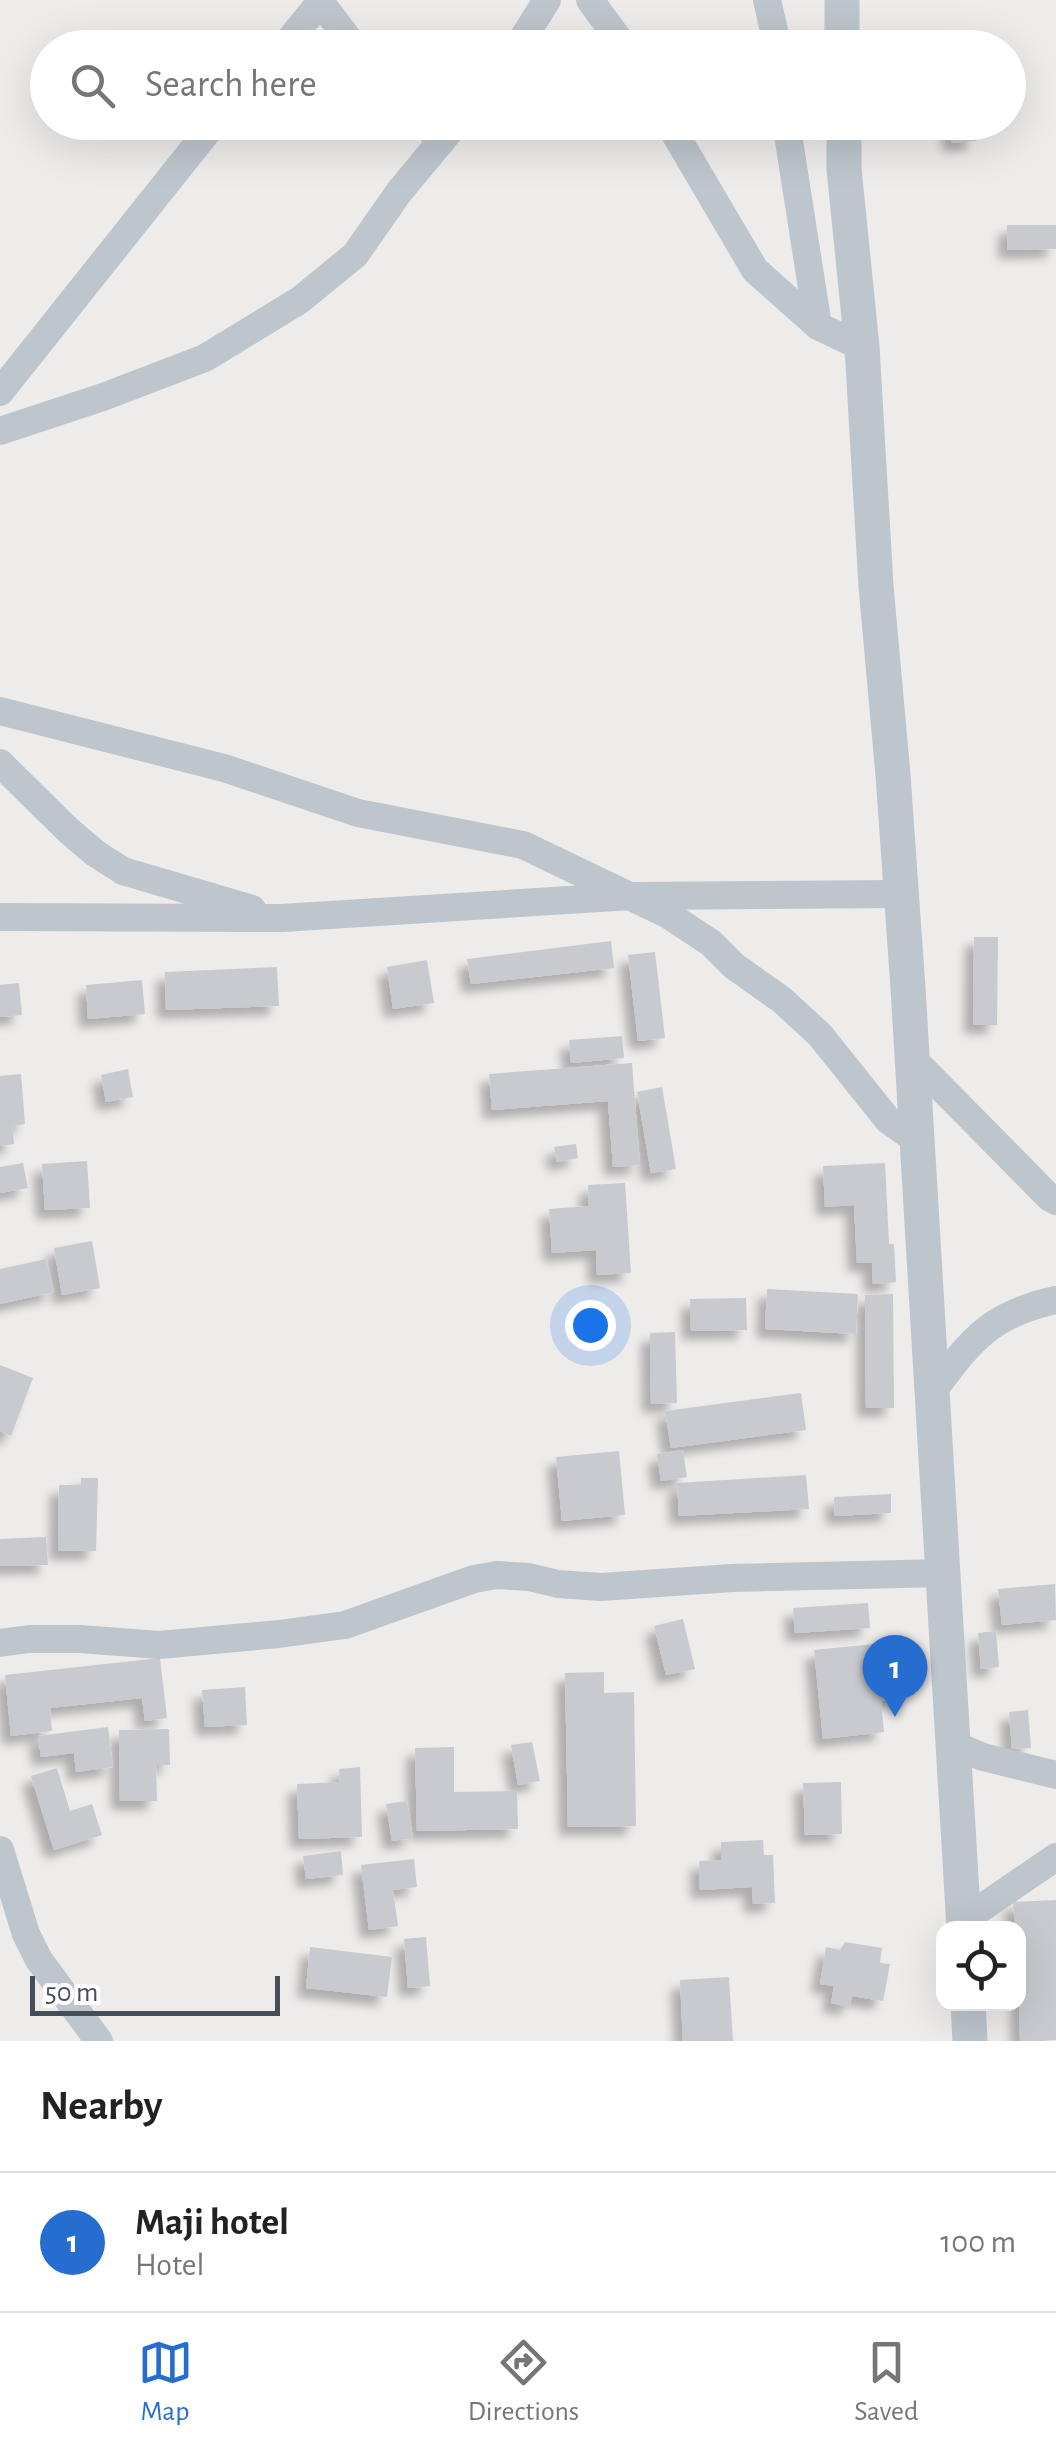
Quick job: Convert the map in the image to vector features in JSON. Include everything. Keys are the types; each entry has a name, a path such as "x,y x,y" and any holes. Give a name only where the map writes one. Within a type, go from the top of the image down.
{"street":[{"path":"297,30 321,0 342,30"},
{"path":"528,30 547,0"},
{"path":"590,0 612,30"},
{"path":"767,0 774,30"},
{"path":"842,0 842,30"},
{"path":"0,392 201,140"},
{"path":"0,431 205,358 300,300 356,255 433,140"},
{"path":"679,140 755,270 818,326 862,347"},
{"path":"789,140 818,326"},
{"path":"844,140 901,894 964,1921"},
{"path":"0,711 224,768 358,813 524,844 667,914 711,943 820,1035 888,1120 915,1140"},
{"path":"0,763 68,830 124,871 282,918"},
{"path":"0,917 282,918 632,896 901,894"},
{"path":"910,1056 1056,1201"},
{"path":"930,1396 968,1344 998,1320 1056,1300"},
{"path":"0,1642 30,1639 159,1645 345,1626 474,1579 497,1576 601,1587 732,1578 944,1573"},
{"path":"954,1745 983,1758 1056,1775"},
{"path":"968,1921 1056,1857"},
{"path":"1,1859 26,1934 39,1960 99,2041"},
{"path":"968,2011 970,2041"}],"building":[{"path":"1007,225 1056,225 1056,249 1007,250"},
{"path":"974,937 998,937 997,1025 973,1025"},
{"path":"611,941 614,968 471,984 467,959"},
{"path":"655,952 665,1038 638,1041 628,955"},
{"path":"427,960 434,1003 393,1009 387,967"},
{"path":"277,967 279,1006 166,1010 165,972"},
{"path":"142,980 145,1014 88,1019 86,985"},
{"path":"19,983 22,1015 0,1017 0,985"},
{"path":"622,1036 624,1058 571,1063 569,1040"},
{"path":"632,1063 640,1165 613,1167 608,1101 492,1110 489,1074"},
{"path":"128,1069 133,1097 106,1102 101,1075"},
{"path":"21,1074 25,1124 12,1126 14,1144 0,1146 0,1076"},
{"path":"662,1087 676,1169 651,1173 637,1092"},
{"path":"576,1144 578,1158 557,1162 554,1147"},
{"path":"87,1161 90,1208 45,1210 42,1164"},
{"path":"23,1163 28,1188 0,1193 0,1167"},
{"path":"885,1163 889,1244 894,1244 896,1282 873,1284 872,1263 857,1263 854,1205 825,1207 823,1166"},
{"path":"625,1183 631,1273 597,1275 596,1250 552,1253 549,1209 589,1206 588,1185"},
{"path":"92,1241 100,1288 62,1295 54,1248"},
{"path":"46,1259 54,1292 0,1304 0,1269"},
{"path":"767,1289 858,1294 856,1334 765,1329"},
{"path":"893,1294 894,1408 866,1408 865,1295"},
{"path":"746,1298 747,1330 691,1331 690,1299"},
{"path":"675,1332 677,1403 651,1404 650,1333"},
{"path":"0,1365 33,1378 11,1436 0,1431"},
{"path":"801,1393 806,1430 671,1448 665,1411"},
{"path":"683,1450 687,1477 661,1481 657,1454"},
{"path":"619,1451 625,1515 562,1521 556,1457"},
{"path":"806,1475 809,1509 679,1516 677,1483"},
{"path":"81,1478 98,1478 96,1551 58,1551 59,1485 81,1485"},
{"path":"891,1494 891,1513 835,1516 834,1497"},
{"path":"46,1537 48,1565 0,1566 0,1539"},
{"path":"1055,1584 1056,1620 1002,1625 998,1589"},
{"path":"868,1603 870,1628 795,1633 793,1608"},
{"path":"683,1619 695,1669 666,1675 654,1626"},
{"path":"996,1631 999,1667 981,1669 978,1633"},
{"path":"894,1642 900,1699 881,1701 884,1732 823,1739 814,1650"},
{"path":"160,1658 167,1718 145,1721 142,1698 50,1708 52,1731 11,1736 5,1675"},
{"path":"604,1672 604,1693 634,1692 636,1826 568,1827 565,1673"},
{"path":"245,1687 247,1725 205,1727 202,1690"},
{"path":"1028,1710 1031,1748 1012,1749 1009,1712"},
{"path":"108,1727 113,1767 76,1772 74,1753 41,1757 38,1736"},
{"path":"169,1729 170,1765 156,1765 157,1801 120,1801 119,1730"},
{"path":"532,1742 540,1781 518,1785 511,1745"},
{"path":"454,1747 454,1792 517,1791 518,1829 417,1831 415,1748"},
{"path":"360,1767 362,1837 299,1839 297,1784 340,1782 339,1769"},
{"path":"57,1768 70,1811 92,1804 102,1835 54,1850 31,1776"},
{"path":"841,1782 842,1834 805,1835 803,1783"},
{"path":"407,1801 413,1838 392,1841 386,1804"},
{"path":"763,1840 764,1855 773,1855 775,1903 753,1904 752,1887 700,1890 699,1861 721,1860 721,1842"},
{"path":"341,1851 343,1875 306,1879 303,1856"},
{"path":"414,1859 417,1887 393,1890 398,1926 369,1930 361,1865"},
{"path":"1056,1900 1056,2040 1020,2041 1019,2011 1026,2011 1026,1921 1014,1921 1013,1902"},
{"path":"426,1937 430,1986 408,1988 404,1939"},
{"path":"845,1942 882,1948 880,1963 890,1964 883,2001 852,1996 850,2007 831,2003 834,1986 820,1984 826,1947 840,1950"},
{"path":"310,1947 392,1957 387,1997 306,1988"},
{"path":"729,1977 733,2041 683,2041 680,1980"}],"place":[{"name":"Maji hotel","path":"895,1717"}]}
